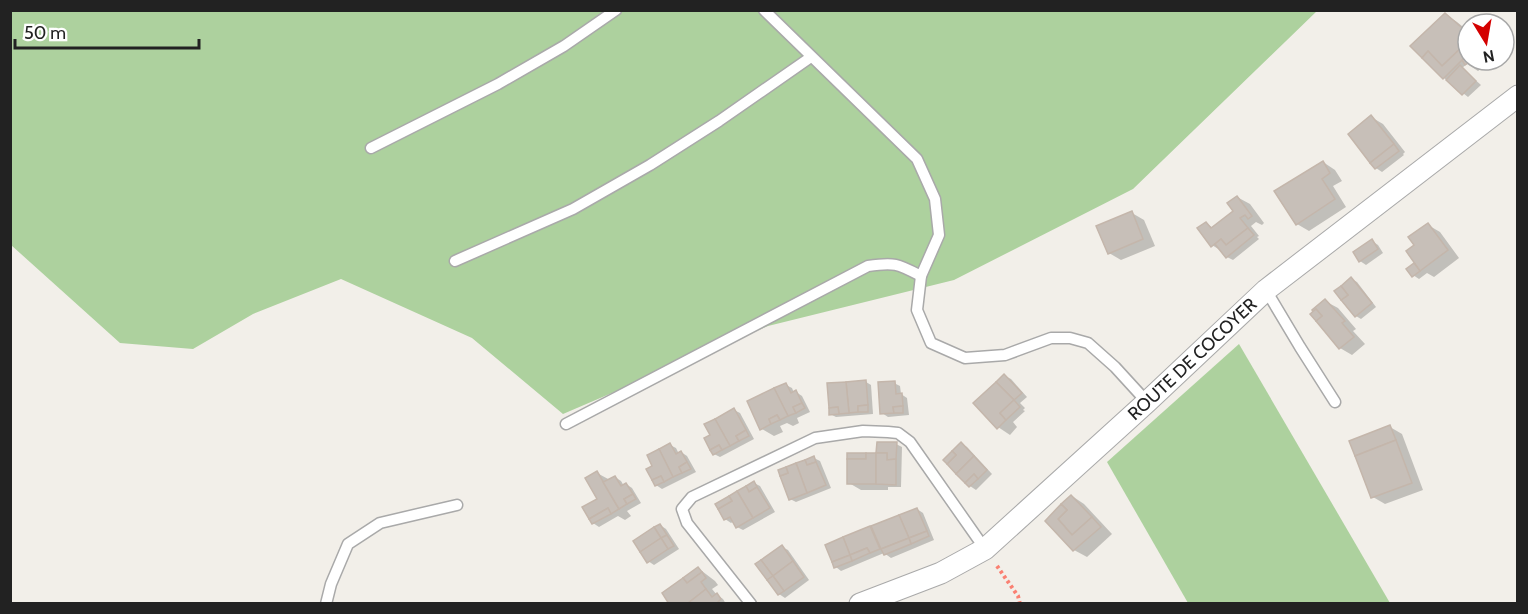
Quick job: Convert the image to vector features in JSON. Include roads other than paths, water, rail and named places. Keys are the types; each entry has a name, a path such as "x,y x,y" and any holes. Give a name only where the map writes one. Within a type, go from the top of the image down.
{"street":[{"name":"ROUTE DE COCOYER","path":"860,603 941,573 985,549 1266,290 1518,96"}],"lane":[{"path":"371,147 498,84 564,46 616,10"},
{"path":"764,10 917,159 935,199 939,235 921,276 917,310 931,343 965,358 1005,355 1052,338 1070,338 1088,343 1115,367 1147,402"},
{"path":"455,261 583,203 650,165 811,57"},
{"path":"566,424 868,266 897,264 921,276"},
{"path":"1266,290 1335,402"},
{"path":"751,603 687,523 682,509 692,498 815,438 863,431 898,433 910,442 985,549"},
{"path":"326,603 331,584 348,544 380,523 457,505"}]}
